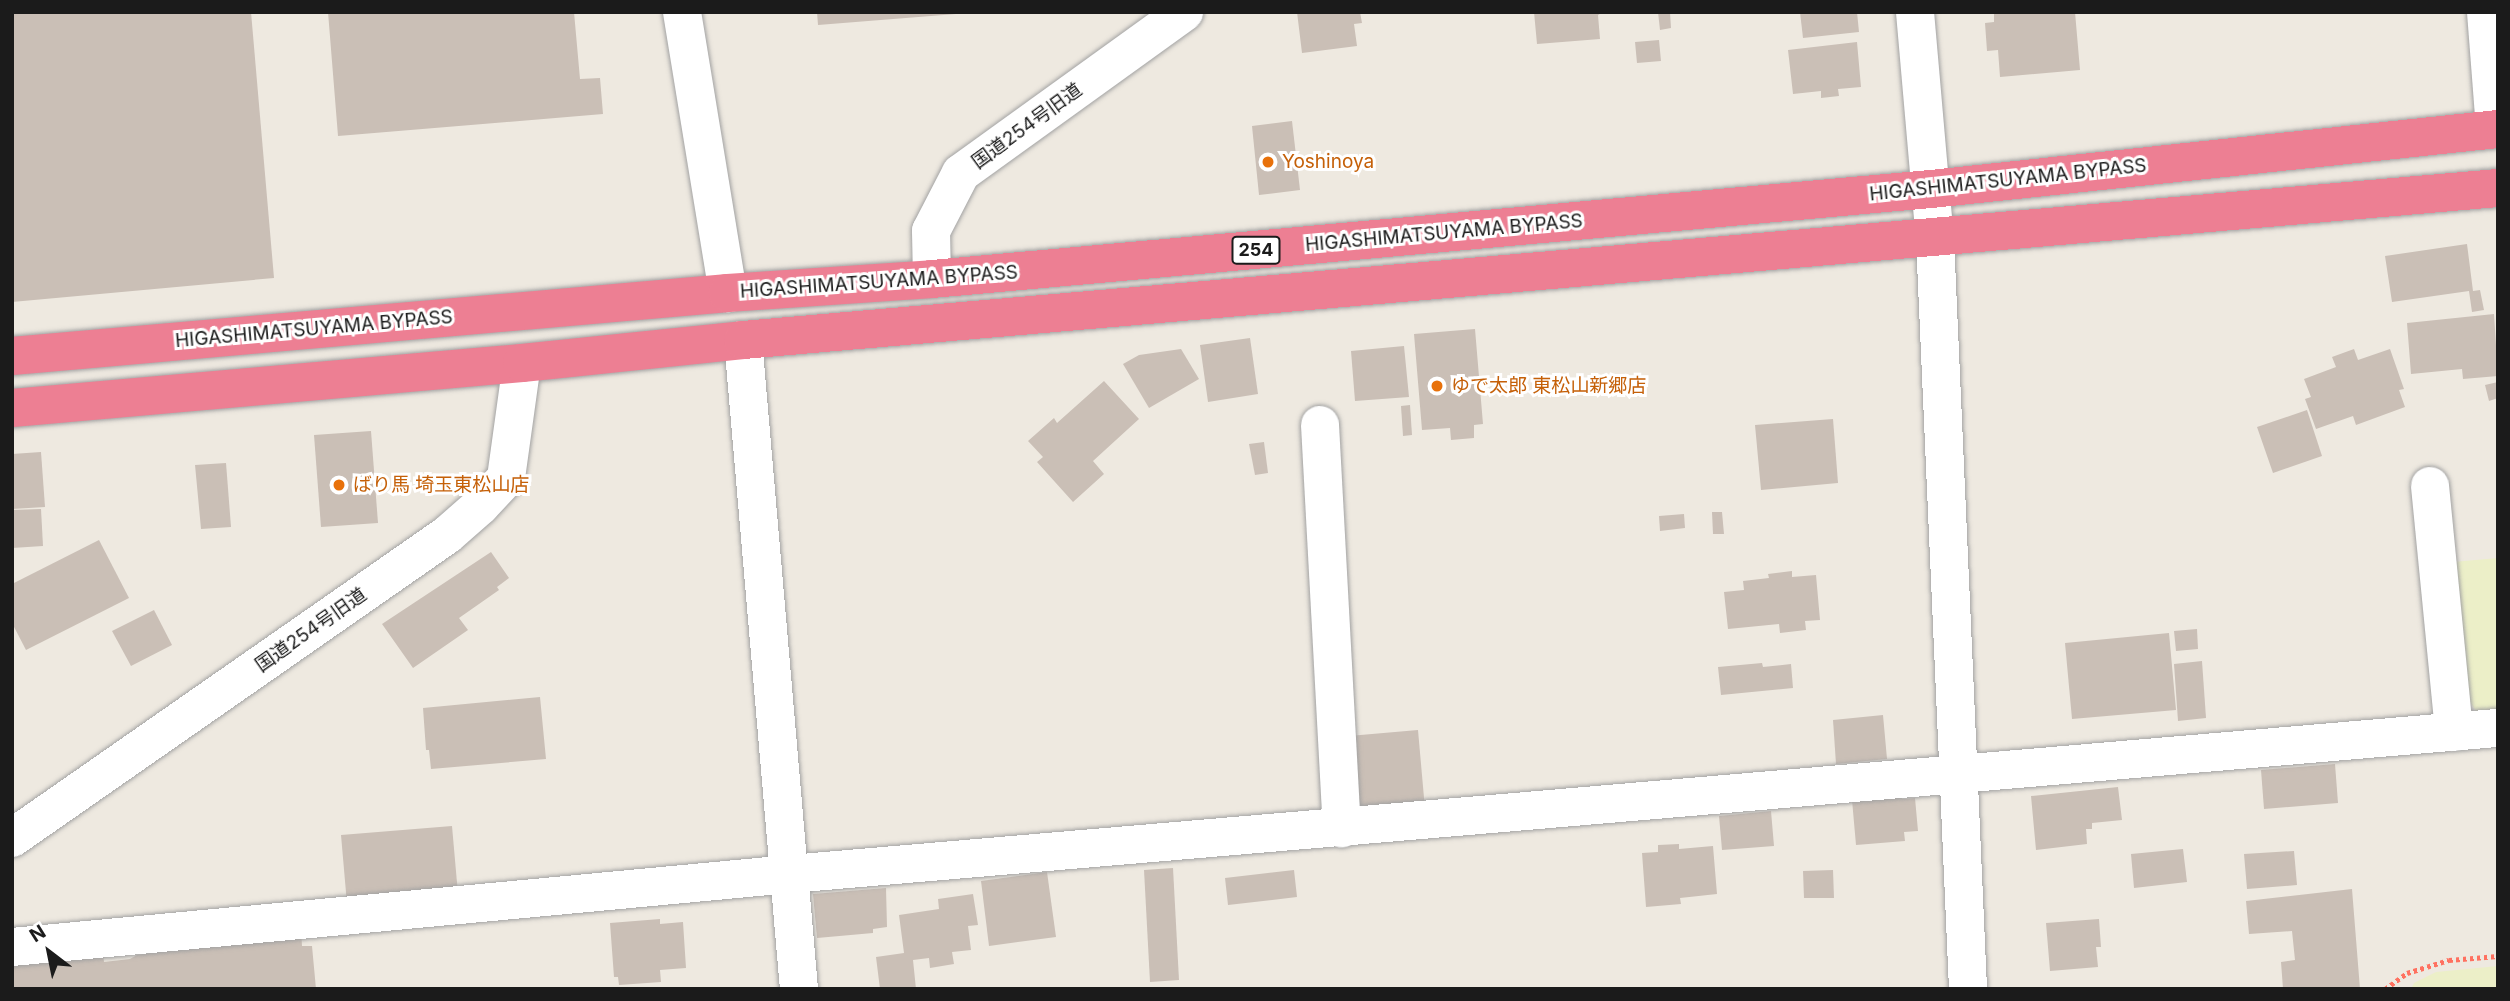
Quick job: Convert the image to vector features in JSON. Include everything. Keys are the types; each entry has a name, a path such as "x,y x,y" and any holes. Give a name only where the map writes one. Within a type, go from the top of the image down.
{"highway":[{"name":"HIGASHIMATSUYAMA BYPASS","path":"12,356 727,293 932,279 1931,189 2496,129"},
{"path":"12,408 522,363 743,340 1935,239 2498,188"}],"street":[{"path":"682,12 727,293"},
{"name":"国道254号旧道","path":"932,279 931,231 961,173 1184,12"},
{"path":"1915,12 1935,239 1968,989"},
{"path":"2486,12 2496,129"},
{"path":"743,340 799,989"},
{"name":"国道254号旧道","path":"12,838 447,535 480,506 506,478 522,363"},
{"path":"1320,425 1342,828"},
{"path":"2430,486 2454,732"},
{"path":"12,947 790,874 2498,728"}],"path":[{"path":"2385,989 2407,973 2449,960 2498,957"}],"green space":[{"path":"2498,558 2498,709 2476,711 2467,698 2453,562"},
{"path":"2498,966 2498,989 2411,989 2414,983 2436,972"}],"building":[{"path":"12,12 251,12 274,278 12,302"},
{"path":"328,12 574,12 580,79 600,78 603,114 338,136"},
{"path":"817,12 956,12 956,14 818,25"},
{"path":"1297,12 1360,12 1362,23 1354,24 1357,46 1302,53"},
{"path":"1534,12 1603,12 1598,15 1600,39 1537,44"},
{"path":"1658,12 1670,12 1671,28 1660,30"},
{"path":"1800,12 1857,12 1859,32 1803,38"},
{"path":"1994,12 2075,12 2080,70 2000,77 1998,50 1987,51 1985,23 1994,22"},
{"path":"1659,40 1661,61 1637,63 1635,42"},
{"path":"1857,42 1861,87 1838,89 1839,96 1821,98 1821,91 1793,94 1788,50"},
{"path":"1292,121 1300,190 1259,195 1252,126"},
{"path":"2467,244 2473,291 2480,290 2484,310 2472,312 2469,291 2392,302 2385,256"},
{"path":"2494,314 2498,376 2463,379 2462,369 2411,374 2407,323"},
{"path":"1475,329 1483,424 1474,425 1474,438 1451,440 1450,428 1422,430 1414,334"},
{"path":"1250,338 1258,394 1208,402 1200,345"},
{"path":"1404,346 1409,397 1355,401 1351,351"},
{"path":"1181,349 1199,379 1149,408 1123,364 1139,355"},
{"path":"2354,349 2358,360 2390,349 2404,389 2399,390 2405,407 2356,425 2353,416 2316,429 2305,399 2311,397 2304,379 2336,367 2332,357"},
{"path":"1104,381 1139,419 1093,461 1104,474 1073,502 1037,462 1043,457 1028,441 1054,418 1057,423"},
{"path":"2498,382 2498,398 2489,401 2485,385"},
{"path":"1410,405 1412,435 1403,436 1401,406"},
{"path":"2307,410 2322,456 2273,473 2257,427"},
{"path":"1833,419 1838,483 1761,490 1755,425"},
{"path":"371,431 378,523 321,527 314,435"},
{"path":"1264,442 1268,473 1255,475 1249,444"},
{"path":"41,452 45,507 12,509 12,454"},
{"path":"226,463 231,527 201,529 195,465"},
{"path":"41,509 43,546 12,548 12,510"},
{"path":"1712,512 1722,512 1724,534 1713,534"},
{"path":"1684,514 1685,528 1660,531 1659,516"},
{"path":"99,540 129,598 26,650 12,623 12,584"},
{"path":"491,552 509,578 497,587 499,590 459,618 468,630 413,668 382,624"},
{"path":"1792,571 1792,577 1816,575 1820,620 1805,621 1806,630 1780,633 1779,624 1728,629 1724,592 1744,590 1743,581 1769,578 1768,574"},
{"path":"154,610 172,645 131,666 112,631"},
{"path":"2197,629 2198,649 2176,651 2174,631"},
{"path":"2169,633 2176,710 2072,719 2065,643"},
{"path":"2202,661 2206,718 2178,721 2174,664"},
{"path":"1762,663 1763,667 1791,664 1793,688 1721,695 1718,667"},
{"path":"540,697 546,759 431,769 429,750 426,750 423,708"},
{"path":"1883,715 1887,759 1836,764 1833,720"},
{"path":"1418,730 1425,809 1355,815 1349,736"},
{"path":"2335,764 2338,803 2264,809 2261,770"},
{"path":"2118,787 2122,820 2092,823 2092,829 2086,829 2087,844 2036,850 2031,796"},
{"path":"1901,796 1902,799 1915,798 1918,831 1904,832 1905,841 1856,845 1852,800"},
{"path":"1771,811 1774,846 1722,850 1719,816"},
{"path":"452,826 458,894 347,904 341,835"},
{"path":"1679,844 1679,849 1713,846 1717,894 1680,898 1681,904 1646,907 1642,853 1658,852 1658,845"},
{"path":"2183,849 2187,882 2134,888 2131,854"},
{"path":"2294,851 2297,885 2247,889 2244,854"},
{"path":"1173,868 1179,980 1150,982 1144,870"},
{"path":"1294,870 1297,897 1228,905 1225,878"},
{"path":"1833,870 1834,898 1804,898 1803,871"},
{"path":"1047,872 1056,937 989,946 981,881"},
{"path":"886,888 887,927 873,929 873,933 817,938 813,894"},
{"path":"2352,889 2360,989 2283,989 2281,962 2295,960 2292,931 2249,934 2246,901"},
{"path":"973,894 978,925 968,926 971,950 952,952 954,964 930,968 929,958 913,960 916,989 880,989 876,957 904,953 899,915 939,909 938,899"},
{"path":"660,919 660,924 683,922 686,968 660,970 661,982 619,985 618,977 614,977 610,923"},
{"path":"2099,919 2101,947 2096,947 2098,967 2050,971 2046,923"},
{"path":"301,931 302,946 312,946 316,989 12,989 12,962 103,954 104,962"}],"place":[{"name":"Yoshinoya","path":"1268,162"},
{"name":"ゆで太郎 東松山新郷店","path":"1437,386"},
{"name":"ばり馬 埼玉東松山店","path":"339,485"}]}
